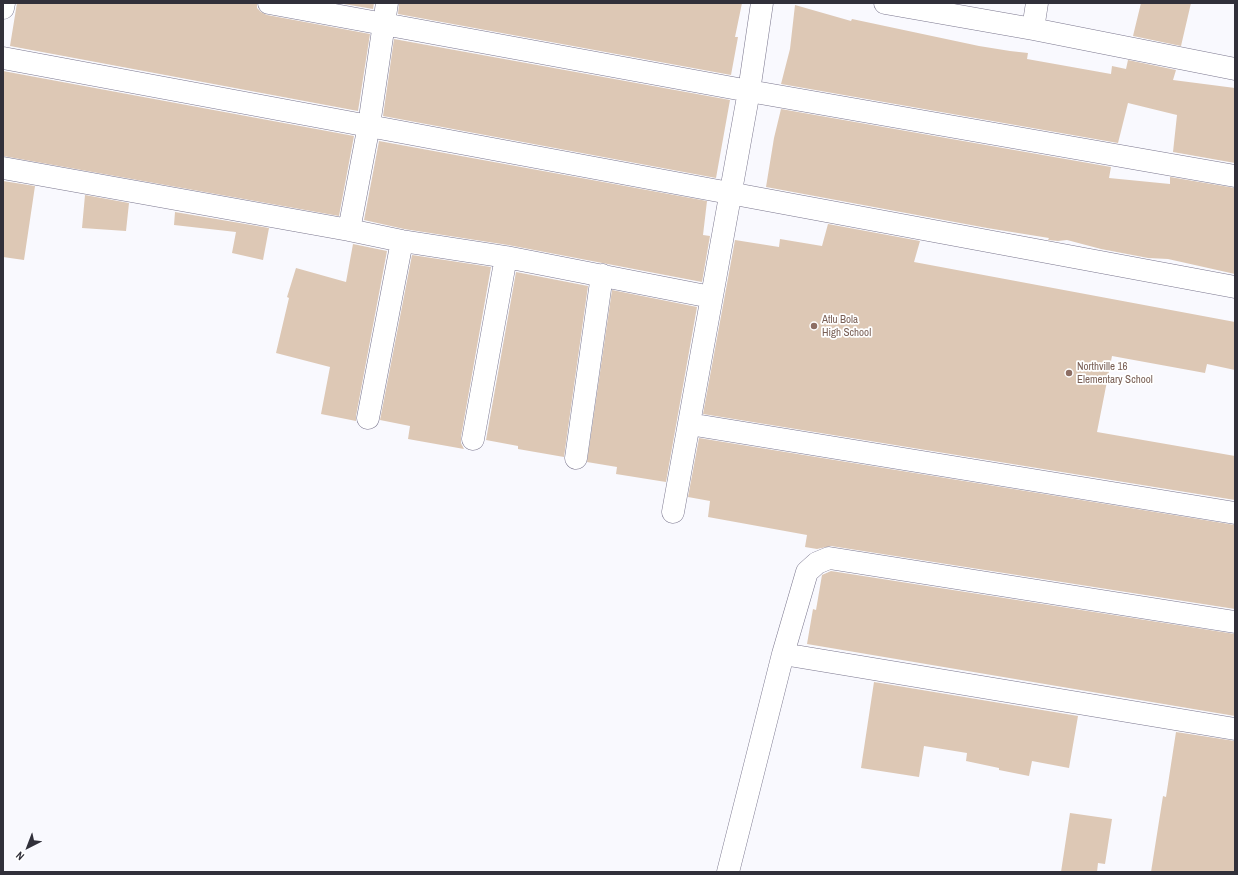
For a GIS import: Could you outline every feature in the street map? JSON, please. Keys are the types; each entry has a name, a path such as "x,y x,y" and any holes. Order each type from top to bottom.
{"street":[{"path":"3,8 4,3"},
{"path":"269,3 749,91 1235,176"},
{"path":"349,230 368,125 387,3"},
{"path":"673,512 749,91 762,3"},
{"path":"885,3 1033,29 1235,70"},
{"path":"1033,29 1037,3"},
{"path":"3,58 1235,287"},
{"path":"3,168 349,230 402,241 506,257 712,297"},
{"path":"368,418 402,241"},
{"path":"473,439 506,257"},
{"path":"576,458 602,275"},
{"path":"689,424 1235,513"},
{"path":"728,872 784,654 807,572 817,563 830,558 1235,622"},
{"path":"784,654 1235,729"}],"building":[{"path":"17,3 257,3 257,8 267,15 370,34 358,111 10,46"},
{"path":"338,3 374,3 373,9"},
{"path":"399,3 742,3 735,37 738,37 731,75 398,14"},
{"path":"1141,3 1191,3 1181,46 1133,36"},
{"path":"795,5 851,21 852,19 979,46 1028,53 1027,59 1111,74 1112,66 1126,69 1128,60 1176,70 1173,80 1235,88 1235,163 1173,152 1177,115 1128,103 1118,143 781,84 790,49"},
{"path":"394,39 730,100 716,178 383,116"},
{"path":"3,71 354,136 339,216 3,156"},
{"path":"781,109 1111,167 1109,178 1170,184 1170,177 1235,188 1235,274 1168,259 1148,258 1101,249 1067,240 1048,240 1049,238 766,187 774,138"},
{"path":"379,141 707,201 703,235 710,236 702,282 508,245 404,229 364,220"},
{"path":"3,181 35,186 24,260 3,257"},
{"path":"85,195 129,203 126,231 82,228"},
{"path":"175,212 269,228 263,260 232,253 236,232 174,225"},
{"path":"828,224 920,241 914,262 1235,322 1235,370 1207,364 1205,373 1112,356 1097,432 1235,456 1235,500 703,414 735,240 779,247 780,239 822,246"},
{"path":"353,244 387,251 356,421 321,414 330,367 276,353 289,298 287,297 296,268 346,282"},
{"path":"412,255 491,267 461,437 461,443 464,449 408,439 410,426 380,420"},
{"path":"516,272 588,286 564,457 518,449 518,446 486,440"},
{"path":"612,290 697,307 666,482 616,474 617,467 587,462"},
{"path":"699,438 1235,525 1235,609 831,546 817,549 805,547 807,535 708,517 710,501 688,497"},
{"path":"831,571 1235,634 1235,716 807,644 813,609 816,610 822,575"},
{"path":"874,682 1078,716 1069,768 1032,761 1029,776 966,761 967,753 924,746 919,777 861,768"},
{"path":"1176,732 1235,741 1235,872 1151,872 1163,796 1166,797"},
{"path":"1070,813 1112,819 1105,864 1098,863 1097,872 1061,872"}],"place":[{"name":"Atlu Bola High School","path":"814,326"},
{"name":"Northville 16 Elementary School","path":"1069,373"}]}
